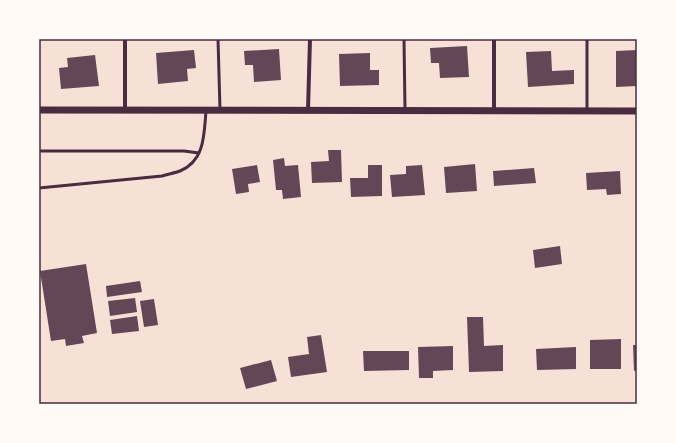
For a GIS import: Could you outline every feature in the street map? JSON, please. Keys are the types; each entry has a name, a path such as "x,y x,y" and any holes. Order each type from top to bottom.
{"street":[{"path":"125,39 125,110"},
{"path":"308,110 310,39"},
{"path":"494,39 494,110"},
{"path":"39,110 637,110"}],"lane":[{"path":"218,39 220,110"},
{"path":"404,39 405,110"},
{"path":"586,110 587,39"},
{"path":"39,188 162,176 182,170 195,160 202,147 206,110"},
{"path":"39,151 184,151 199,153"}],"building":[{"path":"467,46 469,77 440,78 439,63 431,63 430,48"},
{"path":"279,49 281,80 254,82 253,65 245,65 244,51"},
{"path":"194,50 196,68 187,69 188,81 158,84 156,53"},
{"path":"637,50 637,86 616,87 616,51"},
{"path":"551,51 552,71 574,70 574,84 528,87 526,52"},
{"path":"370,53 370,70 379,70 379,85 340,86 339,54"},
{"path":"95,55 99,86 61,89 59,68 68,67 67,58"},
{"path":"328,150 341,150 342,182 312,183 311,162 329,161"},
{"path":"284,158 285,166 298,165 301,197 283,199 282,190 276,190 273,160"},
{"path":"475,164 477,191 446,193 444,167"},
{"path":"257,165 260,182 248,184 249,192 236,194 232,169"},
{"path":"368,165 382,165 382,196 351,197 350,178 368,178"},
{"path":"422,165 425,195 392,197 390,175 406,174 406,166"},
{"path":"534,168 536,183 494,186 493,171"},
{"path":"620,171 621,194 607,195 606,189 587,190 586,173"},
{"path":"560,246 562,264 535,268 533,250"},
{"path":"86,264 97,333 82,336 84,343 66,346 65,339 51,341 40,271"},
{"path":"140,281 142,292 107,297 106,286"},
{"path":"135,298 137,312 110,316 108,301"},
{"path":"154,299 158,325 144,327 140,301"},
{"path":"137,316 139,331 112,334 110,320"},
{"path":"467,317 483,317 484,346 503,345 503,371 469,372"},
{"path":"321,335 327,372 291,377 288,357 309,354 307,337"},
{"path":"621,339 621,369 590,369 590,340"},
{"path":"633,345 637,345 637,370 634,371"},
{"path":"453,346 453,370 433,371 433,378 419,378 418,347"},
{"path":"576,347 576,369 537,370 536,349"},
{"path":"363,351 409,351 409,370 364,371"},
{"path":"271,360 277,381 246,389 240,368"}]}
